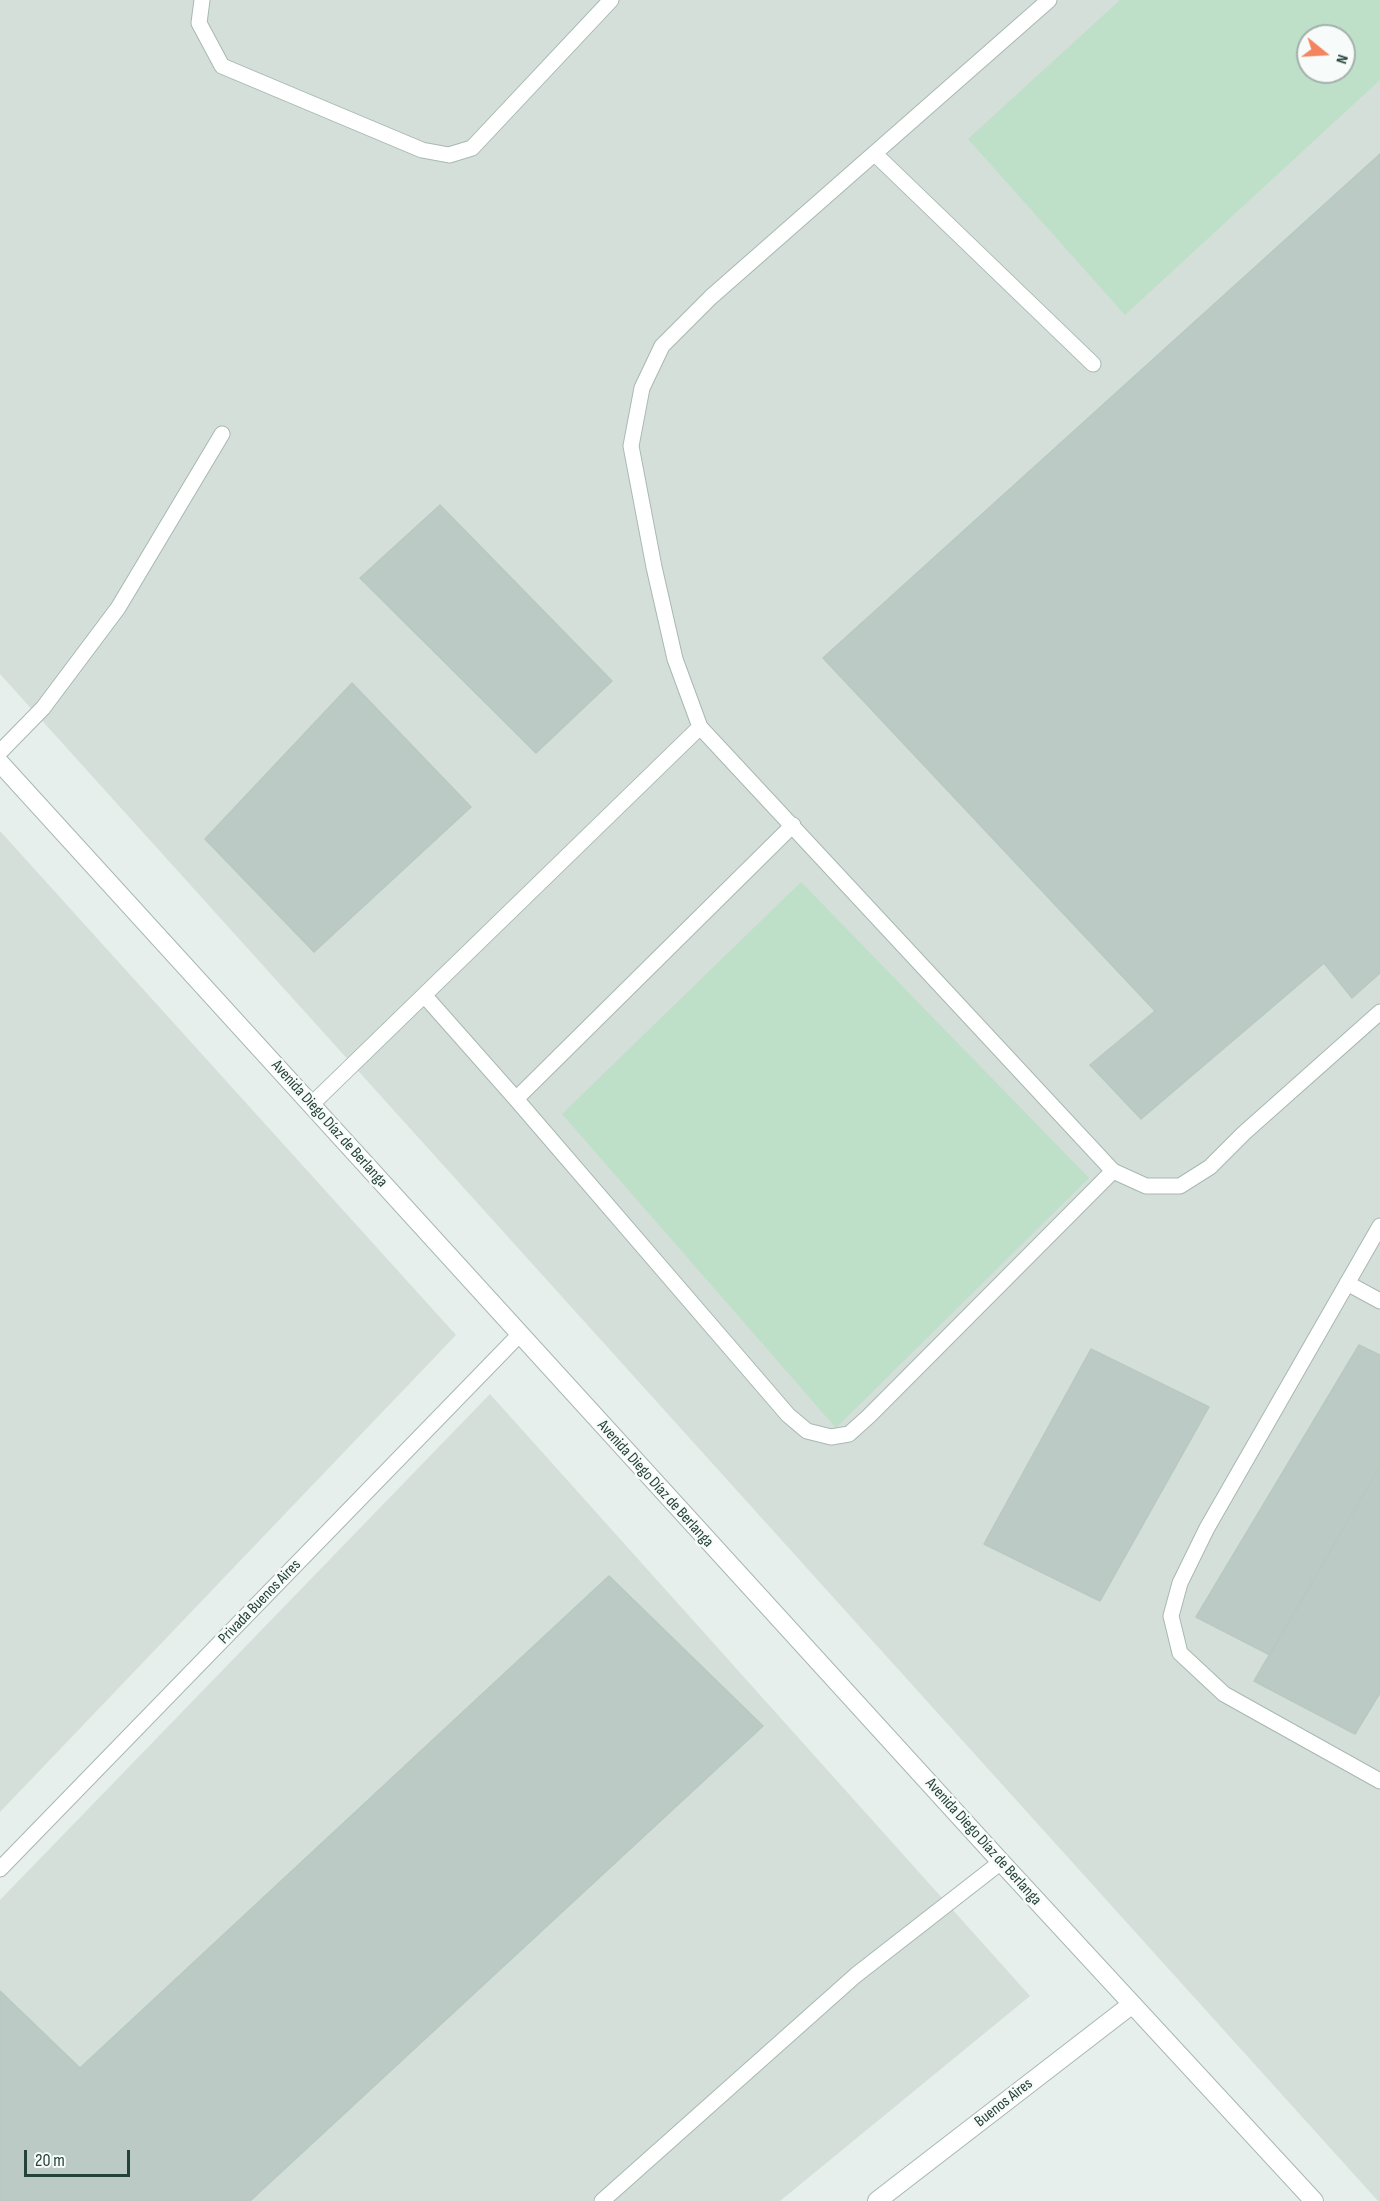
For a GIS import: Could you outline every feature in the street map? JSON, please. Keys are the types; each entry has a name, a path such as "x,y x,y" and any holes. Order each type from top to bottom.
{"street":[{"name":"Avenida Diego Díaz de Berlanga","path":"0,763 1000,1862 1314,2201"},
{"name":"Buenos Aires","path":"888,2198 1131,2005"}],"lane":[{"path":"202,0 199,23 222,66 422,150 449,155 472,148 611,0"},
{"path":"1049,0 703,305 662,346 642,388 631,446 654,567 675,659 700,727 1113,1171 1146,1186 1180,1186 1210,1167 1244,1133 1380,1012"},
{"path":"875,154 1093,364"},
{"path":"0,752 43,708 118,608 222,434"},
{"path":"312,1104 700,727"},
{"path":"516,1099 793,825"},
{"path":"424,995 788,1415 807,1431 831,1437 849,1434 1113,1171"},
{"path":"1380,1226 1207,1528 1180,1583 1170,1616 1180,1653 1224,1694 1380,1781"},
{"path":"1347,1283 1380,1301"},
{"name":"Privada Buenos Aires","path":"0,1869 519,1335"},
{"path":"602,2201 856,1975 1000,1862"}],"shaded area":[{"path":"0,0 1380,0 1380,2201 0,674"},
{"path":"0,831 456,1335 0,1812"},
{"path":"490,1394 1030,1996 780,2201 0,2201 0,1900"}],"green space":[{"path":"1120,0 1380,0 1380,80 1125,315 968,139"},
{"path":"801,882 1089,1178 836,1428 562,1114"}],"building":[{"path":"1380,154 1380,973 1352,998 1324,963 1141,1119 1090,1065 1155,1011 823,658"},
{"path":"440,505 612,681 536,753 360,578"},
{"path":"352,683 471,807 314,952 205,839"},
{"path":"1359,1345 1380,1355 1380,1466 1270,1655 1196,1617"},
{"path":"1091,1349 1209,1407 1100,1601 984,1544"},
{"path":"1380,1466 1380,1693 1355,1734 1254,1681"},
{"path":"609,1576 763,1726 250,2201 0,2201 0,1991 80,2068"}]}
